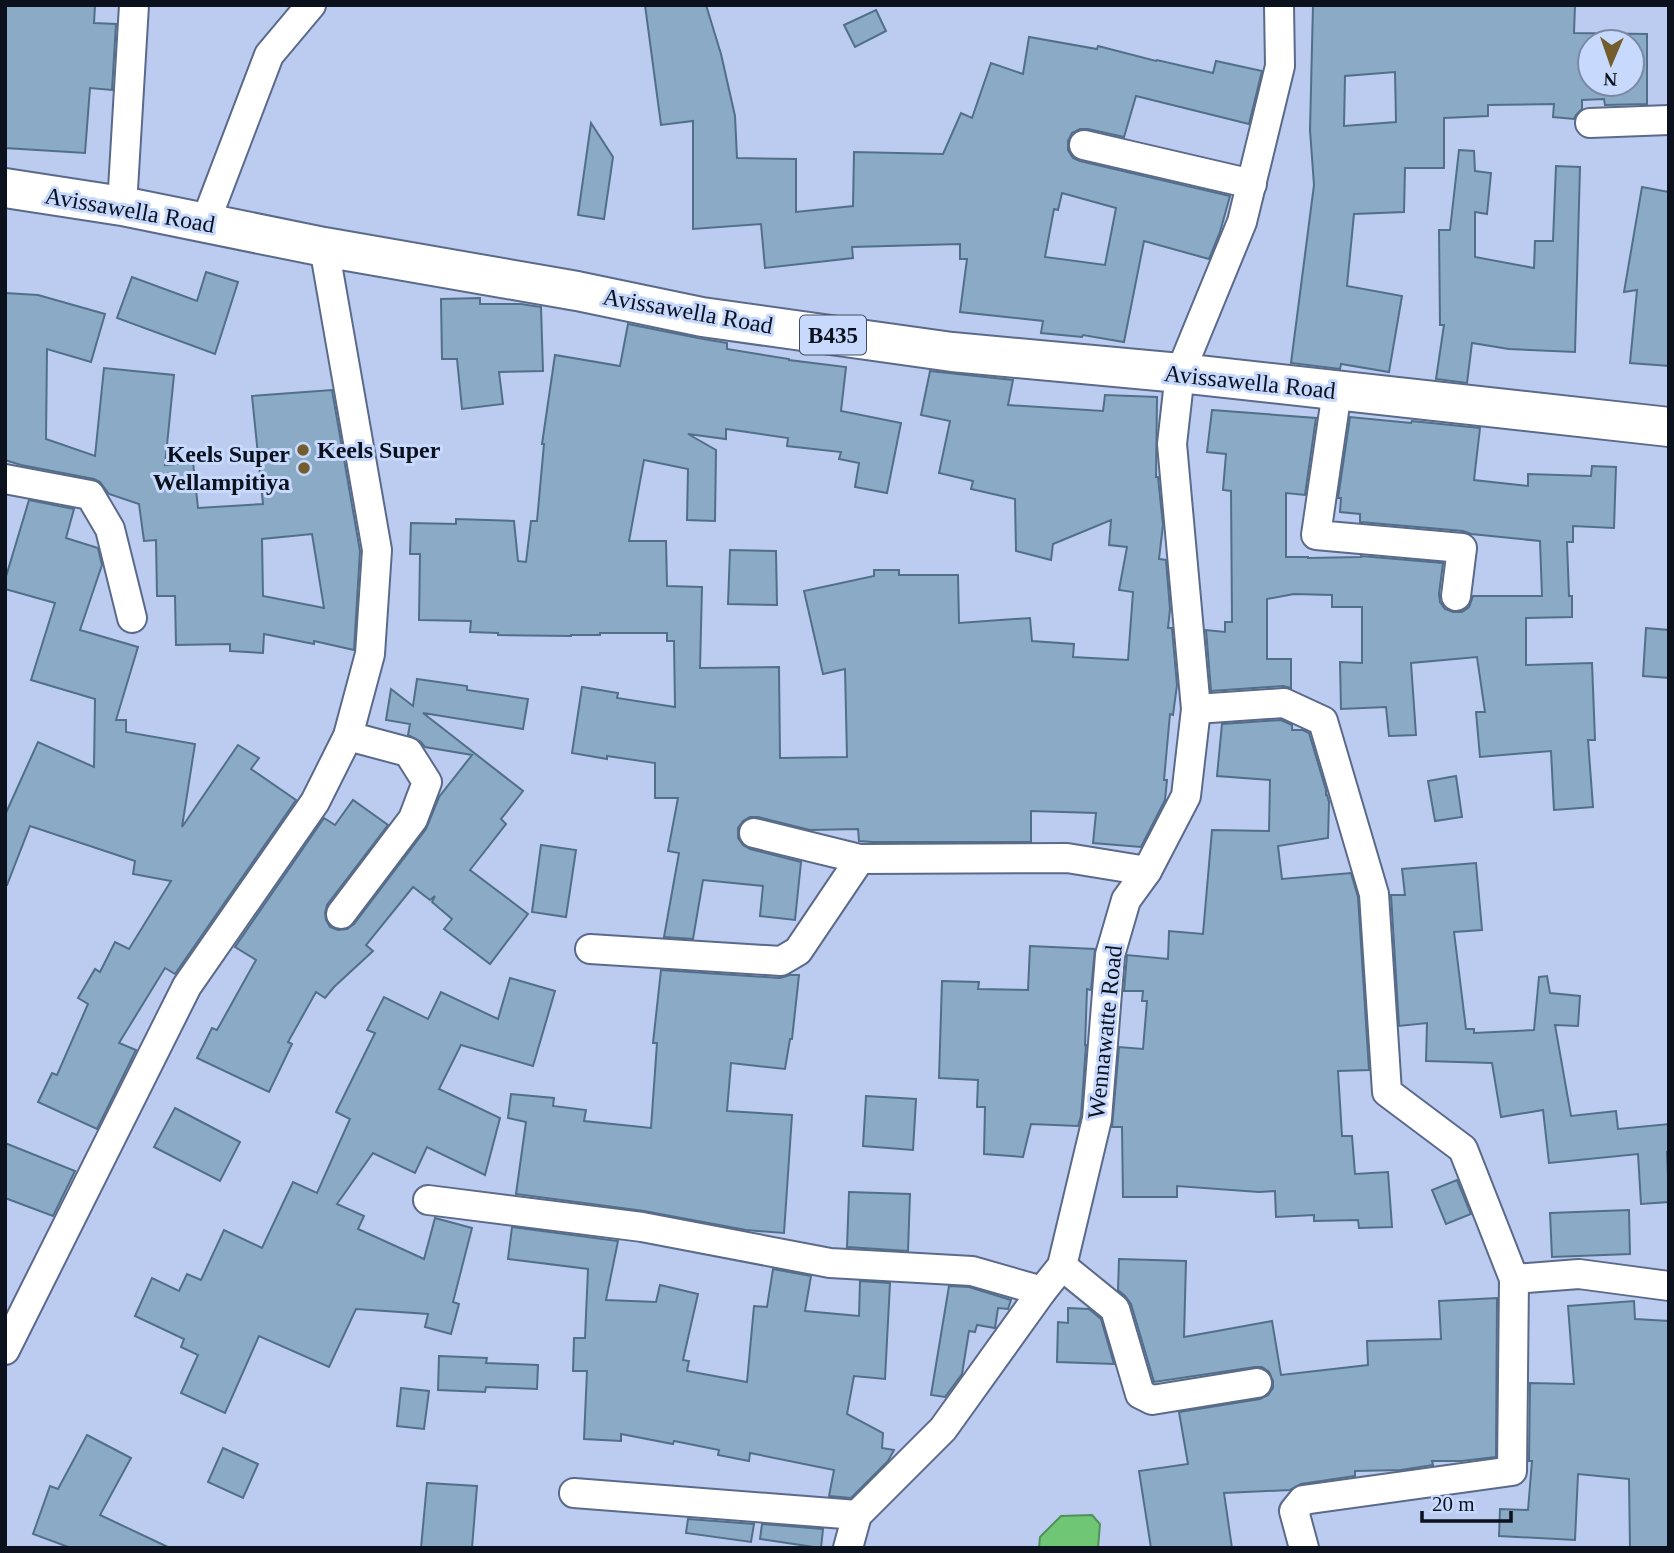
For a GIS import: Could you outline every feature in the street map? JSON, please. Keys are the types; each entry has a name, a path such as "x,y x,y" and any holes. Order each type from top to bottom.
{"main road":[{"name":"Avissawella Road","path":"5,188 122,206 324,247 577,291 702,317 952,352 1180,373 1669,427"}],"street":[{"path":"122,206 134,5"},
{"path":"205,223 269,55 311,5"},
{"name":"Wennawatte Road","path":"848,1548 857,1515 943,1429 1041,1291 1062,1266 1097,1119 1110,955 1126,900 1147,871 1186,796 1196,709 1172,444 1180,373 1242,222 1280,66 1279,5"},
{"path":"1590,123 1669,120"},
{"path":"1084,145 1252,184"},
{"path":"5,1350 187,986 315,802 348,736 370,654 377,550 324,247"},
{"path":"1337,391 1315,534 1462,548 1456,596"},
{"path":"5,479 90,495 110,530 132,618"},
{"path":"1196,709 1284,703 1323,721 1374,894 1388,1092 1463,1149 1514,1279 1512,1471 1303,1500 1294,1511 1304,1548"},
{"path":"341,914 412,819 427,782 408,752 348,736"},
{"path":"754,833 860,859 1067,858 1147,871"},
{"path":"590,949 781,961 798,951 860,859"},
{"path":"428,1200 642,1227 831,1263 972,1271 1041,1291"},
{"path":"1062,1266 1115,1309 1140,1394 1152,1400 1257,1383"},
{"path":"1514,1279 1579,1274 1669,1286"},
{"path":"574,1493 857,1515"}],"shaded area":[{"path":"1092,1515 1100,1524 1098,1548 1039,1548 1040,1537 1061,1516"}],"building":[{"path":"6,5 95,5 94,23 116,24 112,90 90,88 85,153 5,148"},
{"path":"645,5 706,5 721,54 735,116 737,158 796,159 796,212 853,206 854,152 943,154 961,113 972,118 991,63 1023,74 1029,37 1097,49 1098,46 1213,73 1216,61 1262,71 1249,124 1136,96 1124,137 1088,129 1072,133 1068,150 1073,158 1080,161 1230,196 1209,259 1144,241 1124,342 1083,335 1041,333 1043,321 960,312 967,259 960,259 960,244 852,247 853,258 765,268 761,224 693,229 693,121 661,125","holes":["1062,193 1116,208 1105,265 1045,257 1054,209 1058,210"]},
{"path":"1313,5 1575,5 1576,98 1646,98 1647,34 1647,104 1605,105 1604,99 1582,100 1582,109 1574,119 1553,117 1554,104 1488,105 1488,116 1444,118 1444,168 1405,168 1404,212 1354,214 1347,286 1402,296 1389,372 1341,364 1340,369 1291,363 1314,185 1310,130","holes":["1395,72 1396,122 1344,126 1345,76"]},
{"path":"876,10 886,31 855,47 844,25"},
{"path":"591,123 613,157 604,219 578,215"},
{"path":"1459,150 1474,151 1475,171 1491,173 1487,214 1475,212 1475,257 1534,268 1535,241 1553,241 1556,166 1580,167 1575,352 1509,349 1472,343 1467,383 1436,379 1444,325 1440,325 1439,230 1450,230"},
{"path":"1642,187 1669,192 1669,366 1630,363 1637,290 1624,292"},
{"path":"206,272 238,282 215,354 117,318 132,277 197,301"},
{"path":"5,293 38,295 105,314 91,362 47,349 46,439 95,456 104,368 174,375 165,465 193,462 198,508 263,504 252,396 332,390 360,551 354,650 264,634 263,653 230,651 230,644 176,645 175,596 157,596 156,540 144,541 139,504 109,494 100,482 94,479 5,460","holes":["312,534 324,608 263,596 262,539"]},
{"path":"480,298 480,304 541,307 543,371 499,372 503,404 462,409 457,359 442,359 441,299"},
{"path":"628,324 727,343 727,349 846,367 841,411 901,423 887,493 855,487 859,463 839,459 841,452 787,446 788,438 726,429 726,439 688,434 716,450 715,521 687,520 688,469 644,460 629,541 666,541 667,586 702,587 700,668 779,667 780,758 847,757 845,669 823,674 804,591 874,576 874,570 899,570 899,575 958,575 959,623 1030,618 1032,641 1074,644 1073,657 1128,660 1133,592 1119,590 1127,547 1109,545 1111,520 1053,544 1051,560 1016,551 1015,499 971,489 973,481 939,473 950,421 921,415 930,371 1013,380 1008,405 1103,411 1105,395 1157,397 1156,477 1163,525 1159,559 1166,560 1170,609 1168,628 1172,628 1177,685 1173,715 1170,714 1164,780 1167,780 1165,800 1141,847 1093,843 1096,813 1031,811 1031,842 859,841 858,829 810,830 750,817 738,828 738,838 743,845 801,862 795,920 760,916 763,886 703,880 693,939 664,937 679,853 668,851 678,798 655,798 655,763 572,753 582,687 618,693 617,698 675,707 674,641 667,641 667,633 498,635 470,632 471,621 419,620 420,554 410,554 411,523 456,524 456,519 514,521 518,561 526,562 531,521 537,521 542,444 555,355 620,366"},
{"path":"1212,410 1316,418 1305,495 1286,493 1286,557 1361,556 1443,563 1440,602 1445,609 1453,612 1462,612 1469,607 1473,596 1542,596 1540,541 1360,522 1360,514 1340,512 1341,498 1338,498 1350,417 1480,428 1474,480 1528,486 1528,474 1591,476 1592,466 1616,467 1614,528 1573,526 1573,542 1567,542 1572,617 1526,618 1526,665 1592,663 1595,740 1588,740 1593,807 1554,810 1551,751 1480,757 1476,712 1485,712 1477,657 1411,663 1416,735 1389,736 1386,707 1341,709 1340,662 1362,663 1362,607 1332,607 1332,595 1294,594 1267,599 1267,659 1291,659 1291,688 1283,686 1211,691 1206,630 1225,632 1225,622 1232,622 1231,491 1223,490 1226,454 1207,452"},
{"path":"29,500 74,509 66,538 98,548 102,565 80,630 138,647 116,720 126,720 126,732 195,744 182,827 238,745 259,758 251,769 296,800 175,974 165,968 119,1043 136,1050 97,1129 38,1102 52,1073 57,1075 88,1004 78,998 95,969 100,972 115,942 129,949 171,881 133,874 135,861 30,826 5,885 5,815 38,742 94,767 95,699 31,680 55,603 5,589 5,580"},
{"path":"730,550 776,551 777,605 728,604"},
{"path":"1646,628 1669,630 1669,678 1643,676"},
{"path":"417,679 528,699 523,729 423,713 523,791 501,819 506,824 470,870 528,914 490,964 444,929 452,919 432,902 435,896 430,900 413,887 366,945 373,951 325,998 316,992 288,1042 292,1044 269,1092 197,1058 212,1028 217,1030 256,960 235,947 324,818 335,825 353,800 388,825 327,905 325,913 330,927 347,929 354,924 426,829 439,797 472,755 425,747 408,735 410,724 386,720 391,689 413,706"},
{"path":"1281,720 1292,725 1292,730 1309,733 1329,802 1328,838 1278,846 1282,879 1351,873 1358,897 1369,1070 1338,1071 1342,1136 1352,1136 1355,1174 1388,1172 1392,1227 1359,1228 1358,1220 1314,1221 1314,1215 1276,1217 1275,1191 1177,1186 1177,1197 1123,1197 1122,1127 1112,1127 1119,1047 1143,1049 1147,1001 1142,1001 1143,991 1124,991 1127,955 1168,959 1169,931 1203,934 1212,830 1269,831 1270,780 1217,776 1222,724"},
{"path":"1456,776 1462,817 1435,821 1428,781"},
{"path":"541,845 576,850 566,917 532,912"},
{"path":"1476,863 1482,930 1454,932 1466,1029 1474,1029 1474,1033 1534,1030 1539,977 1547,976 1550,993 1580,996 1578,1026 1555,1025 1571,1116 1616,1111 1618,1129 1669,1124 1669,1202 1641,1204 1638,1154 1549,1163 1543,1110 1501,1117 1492,1063 1426,1061 1427,1023 1399,1026 1391,895 1405,895 1402,869"},
{"path":"1030,946 1095,949 1091,990 1087,989 1081,1116 1078,1126 1031,1124 1023,1157 984,1154 985,1107 977,1107 978,1080 939,1078 942,981 979,982 978,989 1028,990"},
{"path":"661,970 780,978 799,975 792,1039 785,1069 731,1063 727,1111 792,1115 784,1233 746,1230 644,1211 516,1194 526,1122 508,1118 511,1094 554,1098 553,1106 586,1110 584,1121 651,1128 657,1043 653,1043"},
{"path":"510,978 555,991 533,1066 461,1045 439,1089 500,1118 485,1175 427,1147 415,1173 373,1153 337,1204 364,1216 358,1229 424,1259 435,1218 472,1228 453,1302 459,1304 451,1334 425,1327 428,1314 356,1309 329,1367 259,1336 225,1413 181,1393 198,1355 181,1347 184,1339 135,1316 152,1278 179,1291 187,1274 201,1280 224,1230 262,1248 293,1182 317,1193 350,1119 336,1112 375,1033 367,1030 384,997 428,1019 441,992 498,1019"},
{"path":"866,1096 916,1099 913,1150 863,1146"},
{"path":"175,1108 240,1142 220,1181 154,1147"},
{"path":"5,1143 75,1171 53,1216 5,1198"},
{"path":"1457,1180 1471,1214 1446,1224 1432,1190"},
{"path":"849,1192 910,1194 908,1251 847,1247"},
{"path":"1629,1210 1630,1254 1552,1257 1550,1213"},
{"path":"512,1227 618,1241 606,1300 656,1302 660,1285 698,1294 683,1360 689,1361 687,1371 747,1382 754,1306 767,1307 773,1269 811,1276 805,1311 859,1316 860,1281 890,1283 885,1379 854,1376 847,1414 883,1433 882,1448 894,1450 888,1461 851,1498 829,1496 834,1470 750,1453 749,1461 718,1455 719,1450 621,1434 621,1441 584,1439 587,1371 573,1371 574,1338 585,1338 588,1269 508,1259"},
{"path":"1119,1259 1186,1261 1184,1337 1272,1321 1281,1375 1368,1365 1367,1341 1441,1339 1439,1301 1497,1298 1496,1457 1432,1461 1433,1465 1401,1470 1355,1471 1355,1476 1301,1484 1290,1490 1224,1493 1232,1548 1151,1548 1139,1471 1188,1464 1179,1412 1260,1399 1268,1395 1273,1388 1273,1381 1269,1372 1262,1367 1255,1367 1154,1382 1131,1304 1118,1290"},
{"path":"949,1286 969,1287 1011,1300 1008,1309 998,1308 995,1328 977,1325 975,1332 969,1331 962,1374 945,1397 931,1395"},
{"path":"1634,1301 1635,1319 1669,1321 1669,1548 1630,1548 1629,1479 1578,1474 1575,1540 1499,1536 1500,1509 1528,1510 1532,1461 1529,1461 1530,1383 1574,1384 1568,1306"},
{"path":"1068,1308 1089,1309 1101,1319 1114,1364 1057,1362 1058,1322 1068,1323"},
{"path":"439,1356 487,1358 486,1363 538,1365 537,1389 486,1387 485,1392 438,1390"},
{"path":"401,1388 429,1391 424,1429 397,1426"},
{"path":"87,1435 131,1458 100,1515 170,1548 71,1548 33,1534 50,1486 58,1489"},
{"path":"223,1448 258,1464 243,1498 208,1482"},
{"path":"427,1483 477,1486 472,1548 421,1548"},
{"path":"688,1519 754,1524 751,1542 686,1533"},
{"path":"762,1524 823,1529 821,1548 760,1539"}],"place":[{"name":"Keels Super","path":"303,450"},
{"name":"Keels Super Wellampitiya","path":"304,468"}]}
